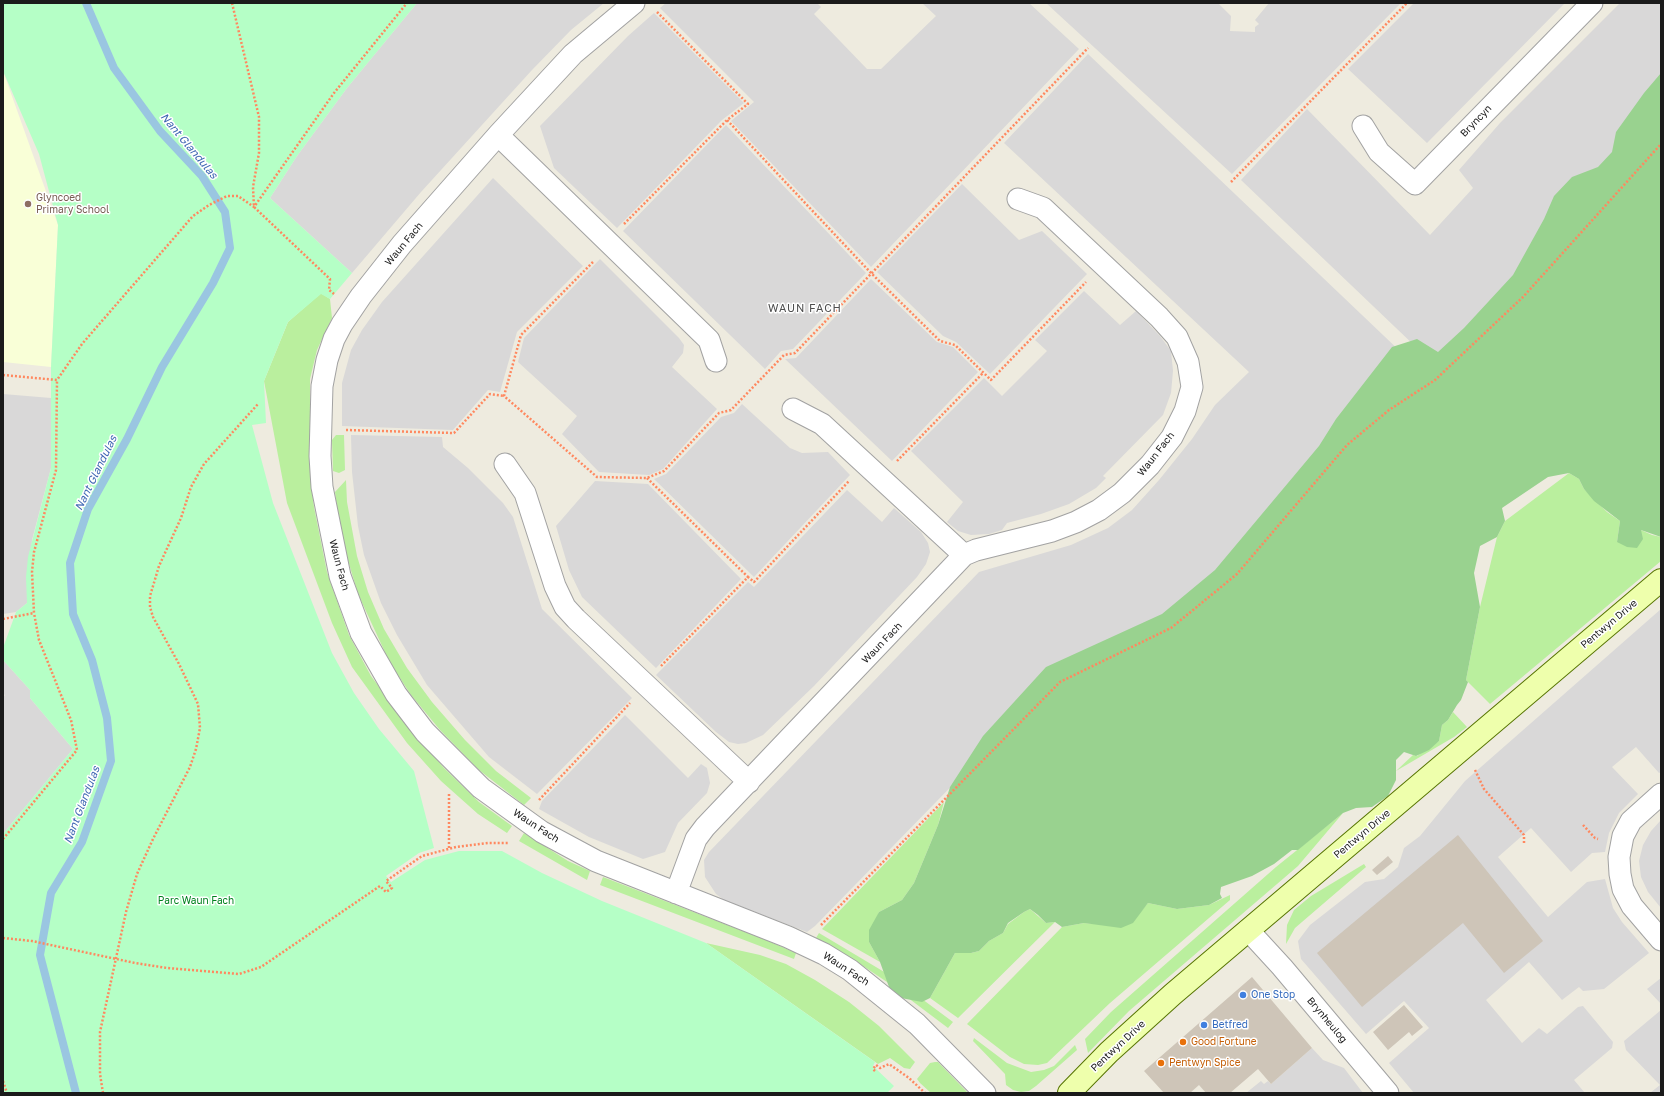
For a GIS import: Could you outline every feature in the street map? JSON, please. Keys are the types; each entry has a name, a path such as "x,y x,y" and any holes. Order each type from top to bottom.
{"street":[{"name":"Waun Fach","path":"634,3 573,54 498,135 402,244 361,296 342,324 334,339 327,360 322,386 320,418 322,487 340,576 361,633 396,694 426,732 481,788 520,817 562,844 596,861 794,940 824,954 850,970 917,1024 985,1093"},
{"name":"Bryncyn","path":"1363,126 1379,152 1415,184 1592,3"},
{"path":"498,135 608,240 709,340 716,361"},
{"name":"Waun Fach","path":"676,893 696,839 964,555 976,550 1052,531 1076,522 1099,510 1122,493 1150,465 1172,437 1185,411 1192,387 1188,362 1177,338 1159,316 1044,208 1018,199"},
{"path":"793,409 822,424 964,555"},
{"path":"505,464 525,494 555,586 565,607 644,684 749,782"},
{"name":"Pentwyn Drive","path":"1069,1093 1110,1052 1173,994 1661,580"},
{"path":"1661,794 1632,821 1623,836 1619,857 1623,889 1632,906 1661,940"},
{"name":"Brynheulog","path":"1248,930 1282,967 1388,1093"}],"path":[{"path":"232,3 259,117 260,146 253,187 254,208"},
{"path":"254,208 339,87 407,3"},
{"path":"1231,182 1407,3"},
{"path":"504,396 521,335 593,262 608,240 727,120 748,104 654,9"},
{"path":"342,430 454,433 490,394 504,396 596,477 647,478 664,471 719,413 731,410 784,355 795,354 1088,48"},
{"path":"727,120 871,273 940,341 955,345 991,380 1104,263"},
{"path":"818,929 1060,682 1170,628 1237,574 1347,445 1389,410 1435,380 1512,307 1661,144"},
{"path":"3,838 77,750 71,720 40,640 34,613 32,572 34,552 56,470 57,380 82,344 193,216 209,205 227,196 238,196 254,208 330,279 329,290 334,294"},
{"path":"881,478 983,373"},
{"path":"3,375 57,380"},
{"path":"103,1093 100,1074 100,1032 110,994 115,959 137,874 190,767 196,749 200,728 198,704 179,664 153,617 150,601 153,582 181,518 191,486 204,464 258,404"},
{"path":"647,478 754,582 853,477 863,461"},
{"path":"534,804 636,697 644,684 748,577"},
{"path":"3,619 34,613"},
{"path":"1474,765 1477,777 1484,789 1524,835 1524,843"},
{"path":"449,794 449,849"},
{"path":"3,938 32,941 115,959 167,968 239,974 261,967 380,886 386,892 392,888 386,881 422,856 449,849 488,843 508,843"},
{"path":"875,1070 873,1069 876,1065 880,1068 889,1064 909,1078 925,1093"},
{"path":"3,1081 7,1093"}],"shaded area":[{"path":"417,3 604,3 571,30 532,70 421,192 352,273 270,198 297,156 347,88"},
{"path":"666,3 817,3 821,7 814,14 867,69 881,69 936,16 922,3 1029,3 1079,49 871,267 731,121 754,102 660,8"},
{"path":"1046,3 1218,3 1231,16 1230,31 1255,32 1255,27 1259,24 1255,20 1269,3 1401,3 1232,174"},
{"path":"1414,3 1565,3 1427,143 1348,69"},
{"path":"1620,3 1661,3 1661,136 1439,369 1241,180 1307,109 1430,235 1473,188 1459,170 1500,123"},
{"path":"654,13 744,103 722,120 617,228 554,168 540,126 628,36"},
{"path":"1088,54 1404,355 1387,406 1167,624 1057,678 815,926 807,932 724,900 716,894 705,877 704,860 709,852 979,572 1071,545 1108,528 1132,510 1159,480 1192,439 1215,405 1249,372 1004,143"},
{"name":"Glyncoed Primary School","path":"3,71 58,225 51,367 3,362"},
{"path":"726,125 866,273 793,349 781,351 765,369 623,231"},
{"path":"493,178 583,266 517,332 500,392 488,390 453,430 342,426 342,383 351,350 362,330 382,302"},
{"path":"962,184 1019,240 1042,231 1087,274 990,374 956,342 943,336 877,272"},
{"path":"600,259 679,338 684,345 683,353 672,367 717,409 663,469 649,475 599,472 562,434 577,416 518,362 524,338"},
{"path":"871,279 937,342 953,347 978,372 892,461 785,359 796,358"},
{"path":"1084,291 1120,325 1136,311 1160,336 1171,351 1173,371 1171,393 1163,415 1103,476 1106,478 1096,488 1069,504 1041,514 1007,523 1002,530 989,534 971,535 958,531 947,522 963,502 911,451 984,378 1002,396 1047,351 1035,340"},
{"path":"3,394 51,398 51,468 32,540 27,603 16,612 3,614"},
{"path":"742,404 790,448 802,453 828,452 850,475 754,577 654,479 666,474 721,417 734,413"},
{"path":"351,435 442,437 443,447 468,468 503,503 513,517 542,609 632,698 537,794 489,757 427,685 397,635 381,603 364,555 358,526 352,472"},
{"path":"595,481 648,484 741,579 656,668 582,597 569,570 556,526"},
{"path":"847,490 882,522 894,508 921,532 928,543 930,552 926,564 917,577 814,686 763,735 746,743 738,744 729,742 716,732 656,675 748,582 754,587"},
{"path":"1661,609 1661,772 1659,773 1636,747 1612,767 1638,794 1619,813 1609,833 1605,852 1592,853 1571,872 1531,828 1498,857 1548,917 1587,882 1605,879 1613,908 1622,922 1649,953 1604,989 1583,991 1579,987 1562,1000 1529,962 1486,1000 1522,1043 1539,1028 1547,1034 1578,1007 1583,1006 1613,1042 1612,1048 1574,1080 1585,1093 1414,1093 1389,1063 1429,1028 1404,1001 1366,1034 1301,959 1298,941 1310,925 1365,882 1384,879 1398,867 1404,848 1420,836 1465,781"},
{"path":"3,660 30,690 30,698 73,749 3,834 3,697 5,695 3,694"},
{"path":"625,715 688,778 701,764 707,768 710,783 707,793 678,823 665,852 643,859 589,837 539,809 542,801"},
{"path":"1661,820 1661,908 1648,892 1641,877 1639,861 1643,845 1651,831"},
{"path":"1661,978 1661,1004 1647,989"},
{"path":"1661,1010 1661,1093 1650,1093 1660,1085 1626,1050 1624,1041"},
{"path":"1312,1048 1323,1060 1344,1068 1363,1093 1246,1093 1261,1081 1264,1084 1268,1081 1271,1084"}],"green space":[{"name":"Parc Waun Fach","path":"3,3 417,3 347,88 297,156 270,198 352,273 330,299 321,294 288,322 264,381 266,423 252,425 273,503 332,653 354,693 379,729 414,771 434,848 419,853 386,876 391,882 425,860 459,851 502,851 542,873 602,901 706,943 875,1062 873,1066 894,1086 887,1093 3,1093 3,834 73,749 30,698 30,690 3,660 3,648 16,612 27,603 26,577 28,557 51,468 51,367 58,225 39,154 3,71"},
{"path":"1661,73 1661,537 1641,530 1643,539 1637,548 1627,547 1617,542 1620,521 1594,501 1584,489 1579,479 1569,473 1548,477 1502,508 1505,521 1497,537 1480,546 1474,573 1480,607 1466,680 1468,682 1461,700 1448,720 1442,725 1439,741 1429,750 1416,756 1404,752 1396,760 1396,780 1388,796 1372,807 1356,808 1343,813 1298,850 1292,850 1274,864 1252,876 1221,887 1220,894 1222,898 1209,905 1177,909 1148,903 1133,923 1121,928 1084,923 1062,927 1055,922 1046,923 1030,909 1008,923 1003,933 989,941 979,951 971,953 955,953 930,998 922,1002 901,998 889,987 880,962 869,942 869,930 879,912 902,900 914,883 938,825 950,787 983,736 1046,667 1162,614 1215,570 1319,446 1336,419 1392,347 1417,339 1438,352 1464,328 1513,275 1544,219 1554,196 1572,177 1598,167 1612,152 1616,132 1644,93"},
{"path":"321,293 330,299 332,318 317,350 310,379 310,474 314,507 327,572 349,635 371,676 410,728 444,768 479,802 512,826 507,833 478,814 441,781 407,743 352,667 332,623 287,503 264,381 288,322"},
{"path":"336,435 344,435 345,470 339,473 333,471 332,440"},
{"path":"1569,473 1579,479 1584,489 1607,512 1620,521 1617,542 1641,530 1661,537 1661,561 1490,704 1466,680 1480,607 1497,537 1505,521"},
{"path":"346,480 347,502 357,556 368,592 384,629 407,668 432,702 465,740 496,771 531,798 524,805 479,770 440,730 411,695 390,663 358,594 339,525 335,492"},
{"path":"1453,712 1467,727 1454,737 1396,771 1413,755 1417,756 1439,741 1442,725 1448,720"},
{"path":"944,802 938,825 914,883 902,900 879,912 869,942 880,962 822,929"},
{"path":"1343,813 1298,866 1129,1011 1088,1053 1085,1039 1111,1012 1276,867"},
{"path":"524,833 568,861 590,871 587,880 519,841"},
{"path":"1364,864 1366,867 1295,928 1286,944 1287,925 1294,910 1311,896"},
{"path":"603,877 766,940 796,953 794,959 600,885"},
{"path":"1230,895 1230,900 1110,1003 1047,1063 1038,1065 1024,1064 1010,1057 967,1024 1062,927 1084,923 1096,924 1142,910 1148,903 1177,909 1209,905"},
{"path":"1030,909 1046,923 1055,922 958,1018 930,998 955,953 971,953 979,951 989,941 1003,933 1008,924"},
{"path":"819,933 891,976 953,1022 948,1028 887,982 848,956 816,938"},
{"path":"706,943 760,955 786,964 815,980 849,1002 879,1026 915,1062 910,1069 904,1068 890,1058 878,1064"},
{"path":"974,1038 1007,1063 1031,1072 1044,1070 1054,1066 1075,1045 1077,1050 1036,1086 1029,1091 1021,1092 1013,1090 1006,1085 1005,1074 973,1041"},
{"path":"938,1062 968,1093 931,1093 920,1083 917,1079 930,1063"}],"building":[{"path":"1458,835 1543,941 1504,973 1463,923 1362,1007 1317,953"},
{"path":"1388,856 1393,862 1377,875 1372,870"},
{"path":"1252,977 1312,1048 1271,1084 1258,1069 1230,1093 1206,1093 1199,1085 1190,1093 1164,1093 1144,1071"},
{"path":"1404,1005 1423,1027 1412,1036 1409,1032 1388,1050 1373,1032"}],"waterway":[{"name":"Nant Glandulas","path":"76,1093 40,955 51,893 82,842 111,761 107,718 92,660 73,614 70,563 88,509 127,439 162,367 213,283 230,248 225,212 202,176 160,131 114,68 86,3"}],"place":[{"name":"Glyncoed Primary School","path":"28,204"},
{"name":"One Stop","path":"1243,995"},
{"name":"Betfred","path":"1204,1025"},
{"name":"Good Fortune","path":"1183,1042"},
{"name":"Pentwyn Spice","path":"1161,1063"}],"district":[{"name":"WAUN FACH","path":"805,309"}]}
